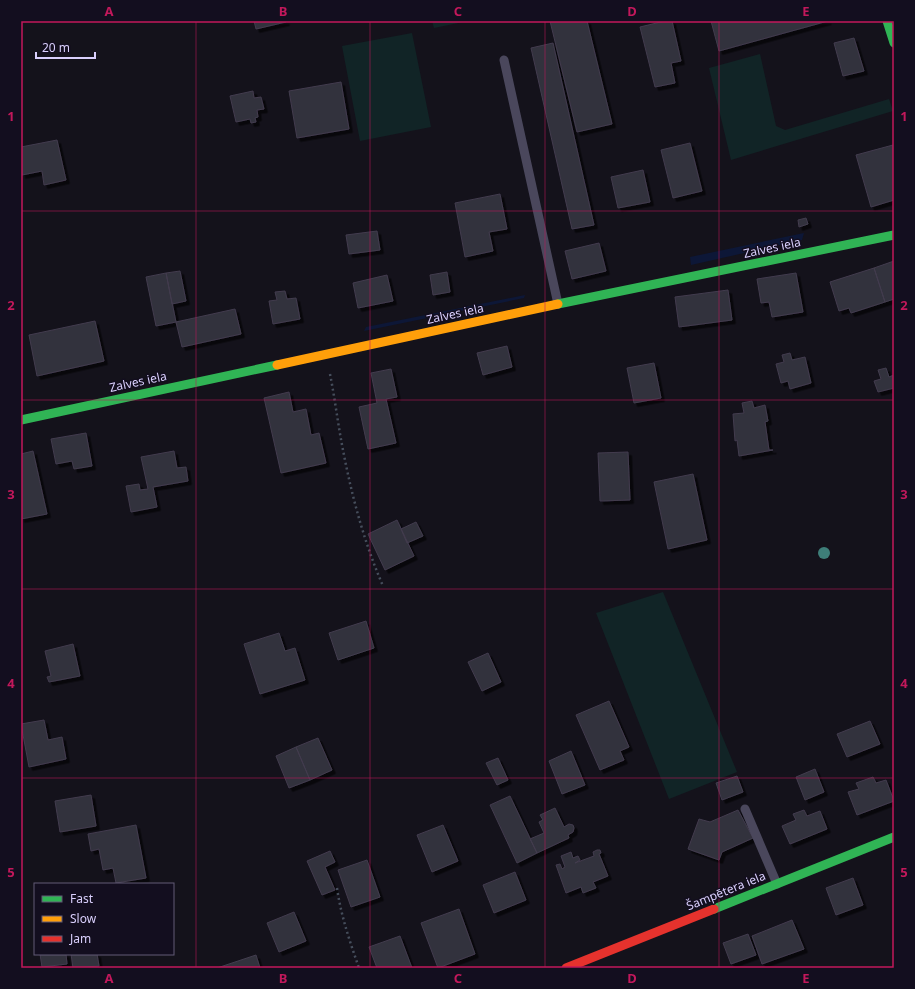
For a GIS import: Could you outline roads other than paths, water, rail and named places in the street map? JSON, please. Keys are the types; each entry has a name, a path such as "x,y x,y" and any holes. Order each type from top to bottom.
{"street":[{"path":"887,21 894,43"},
{"name":"Zalves iela","path":"21,420 558,304 894,235"},
{"name":"Šampētera iela","path":"566,968 894,837"}],"lane":[{"path":"504,60 558,304"},
{"path":"745,809 777,884"}],"water":[{"path":"804,233 802,240 691,265 690,257"},
{"path":"525,295 524,298 364,331 366,327"}]}
